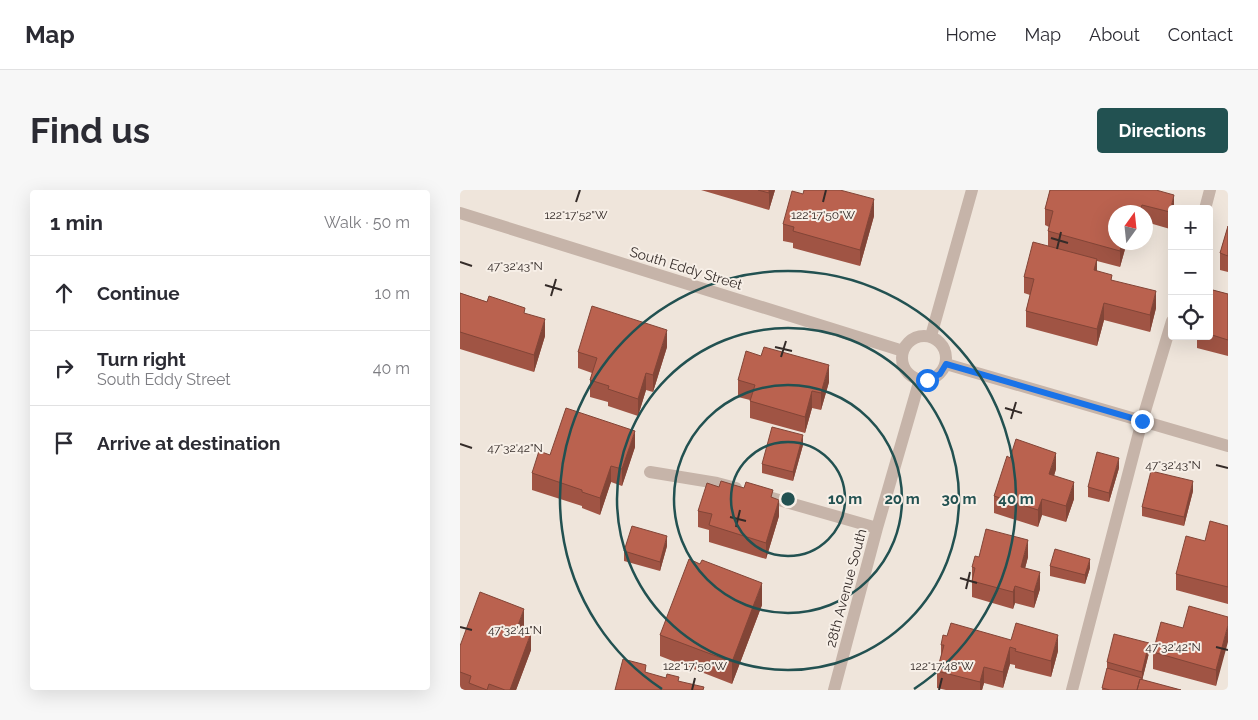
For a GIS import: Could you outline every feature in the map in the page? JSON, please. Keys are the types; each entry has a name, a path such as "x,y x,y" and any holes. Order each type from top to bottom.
{"street":[{"path":"930,336 972,190"},
{"path":"1206,205 1210,190"},
{"name":"South Eddy Street","path":"460,213 903,351"},
{"path":"1072,690 1142,421 1168,333"},
{"path":"930,336 943,345 946,352 946,364 940,374 934,378 920,380 907,373 902,360 903,351 909,341 915,337 930,336"},
{"path":"946,364 1228,446"},
{"name":"28th Avenue South","path":"834,690 877,528 920,380"},
{"path":"650,472 717,483 877,528"}],"building":[{"path":"758,190 769,190 769,193"},
{"path":"804,190 840,190 874,199 860,250 793,231 794,227 783,224 792,191 803,194"},
{"path":"1050,190 1156,190 1174,195 1172,205 1168,205 1168,212 1153,208 1153,205 1108,205 1108,248 1048,231 1053,211 1045,209"},
{"path":"1228,226 1228,256 1220,253"},
{"path":"1033,242 1097,259 1094,270 1112,275 1111,280 1156,291 1150,315 1104,303 1097,329 1026,311 1034,279 1024,277"},
{"path":"1213,290 1228,294 1228,340 1213,335"},
{"path":"460,293 487,302 489,296 525,308 524,313 545,319 534,355 460,332"},
{"path":"592,306 667,330 653,375 646,373 638,399 608,389 609,386 590,380 597,358 578,352"},
{"path":"764,347 829,365 821,393 812,391 805,417 750,401 755,385 738,380 746,351 761,356"},
{"path":"566,408 635,431 622,469 611,466 600,498 532,473 539,451 550,455"},
{"path":"772,427 803,435 793,472 762,464"},
{"path":"1016,439 1056,453 1049,474 1074,482 1066,506 1042,499 1038,510 994,496 1007,456 1010,458"},
{"path":"1097,452 1119,458 1109,493 1088,487"},
{"path":"1151,471 1193,481 1184,517 1142,507"},
{"path":"721,481 744,488 746,482 773,490 771,497 779,500 766,543 709,525 712,514 698,511 707,483 719,487"},
{"path":"1210,521 1228,526 1228,587 1176,574 1186,536 1205,541"},
{"path":"632,526 667,536 660,562 624,551"},
{"path":"986,529 1028,540 1021,567 1040,572 1034,592 1015,586 1013,592 972,581 975,568 972,567 975,556 979,557"},
{"path":"1055,549 1090,559 1085,575 1050,566"},
{"path":"689,559 700,564 702,560 762,583 732,662 660,635"},
{"path":"480,592 524,609 517,628 531,633 510,690 489,684 487,690 469,683 471,676 460,672 460,646"},
{"path":"1189,606 1228,617 1228,625 1216,670 1153,652 1161,622 1183,628"},
{"path":"951,623 1011,640 1016,623 1058,635 1051,661 1015,651 1016,649 1010,647 1003,672 984,667 980,682 937,671 944,645 941,645 943,635 947,636"},
{"path":"1114,634 1149,643 1142,672 1107,662"},
{"path":"623,659 646,665 645,672 666,678 667,674 679,677 678,681 704,687 703,690 615,690"},
{"path":"1107,668 1142,678 1137,690 1110,690 1102,688"},
{"path":"1140,679 1181,690 1137,690"}],"route":[{"path":"927,380 940,374 946,364 1142,421"}]}
